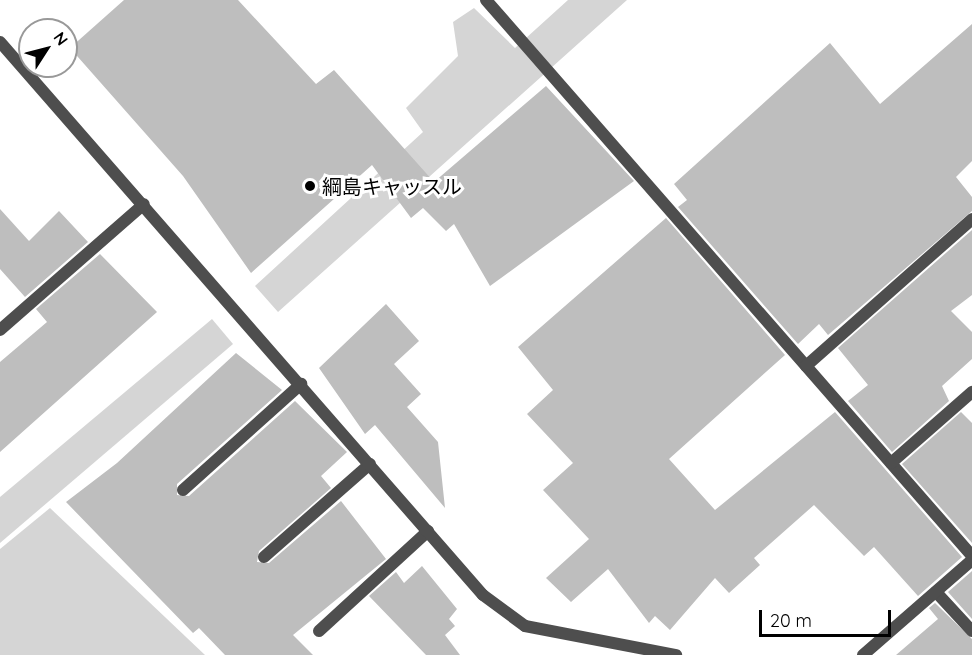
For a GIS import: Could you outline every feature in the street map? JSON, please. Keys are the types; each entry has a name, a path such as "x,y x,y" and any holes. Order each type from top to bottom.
{"street":[{"path":"486,0 972,558 863,655"},
{"path":"0,42 144,204 483,595 525,626 676,655"},
{"path":"0,330 144,204"},
{"path":"806,366 972,219"},
{"path":"183,490 301,384"},
{"path":"891,464 972,392"},
{"path":"264,557 370,464"},
{"path":"319,632 428,531"},
{"path":"936,591 972,631"}],"shaded area":[{"path":"568,0 627,0 278,312 255,286 423,132 406,108 458,56 453,22 474,8 515,48"},
{"path":"212,319 233,344 0,543 0,497"},
{"path":"50,508 205,655 0,655 0,549"}],"building":[{"path":"124,0 238,0 316,84 334,70 434,182 546,86 634,181 490,286 454,224 446,231 423,208 411,218 372,165 251,273 183,176 78,57 78,41"},
{"path":"972,24 972,161 956,177 972,197 972,211 828,335 819,324 798,344 678,207 687,200 674,184 830,43 880,104"},
{"path":"0,209 29,241 59,211 88,242 25,297 0,269"},
{"path":"666,218 785,355 669,459 715,510 835,412 962,557 918,596 874,547 864,556 814,505 754,558 760,565 729,593 715,578 670,630 655,616 649,623 608,569 571,602 546,578 589,539 543,490 573,463 527,414 553,390 518,347"},
{"path":"972,230 972,295 951,311 972,332 972,359 942,386 949,401 892,452 848,401 868,385 838,348"},
{"path":"100,254 157,312 0,452 0,362 47,322 36,309"},
{"path":"386,304 419,341 394,364 421,394 407,407 438,442 445,508 375,425 365,434 319,368"},
{"path":"236,353 282,390 177,484 177,495 189,496 295,401 347,452 321,476 331,488 259,551 257,562 269,563 341,501 386,559 293,635 313,655 225,655 199,628 193,633 66,502 117,463"},
{"path":"961,412 972,423 972,543 902,464"},
{"path":"422,566 457,609 449,619 455,626 445,635 460,655 426,655 369,596 396,572 404,583"},
{"path":"972,571 972,619 948,592"},
{"path":"935,603 972,639 972,655 896,655 938,619 929,608"}],"place":[{"name":"綱島キャッスル","path":"310,186"}]}
